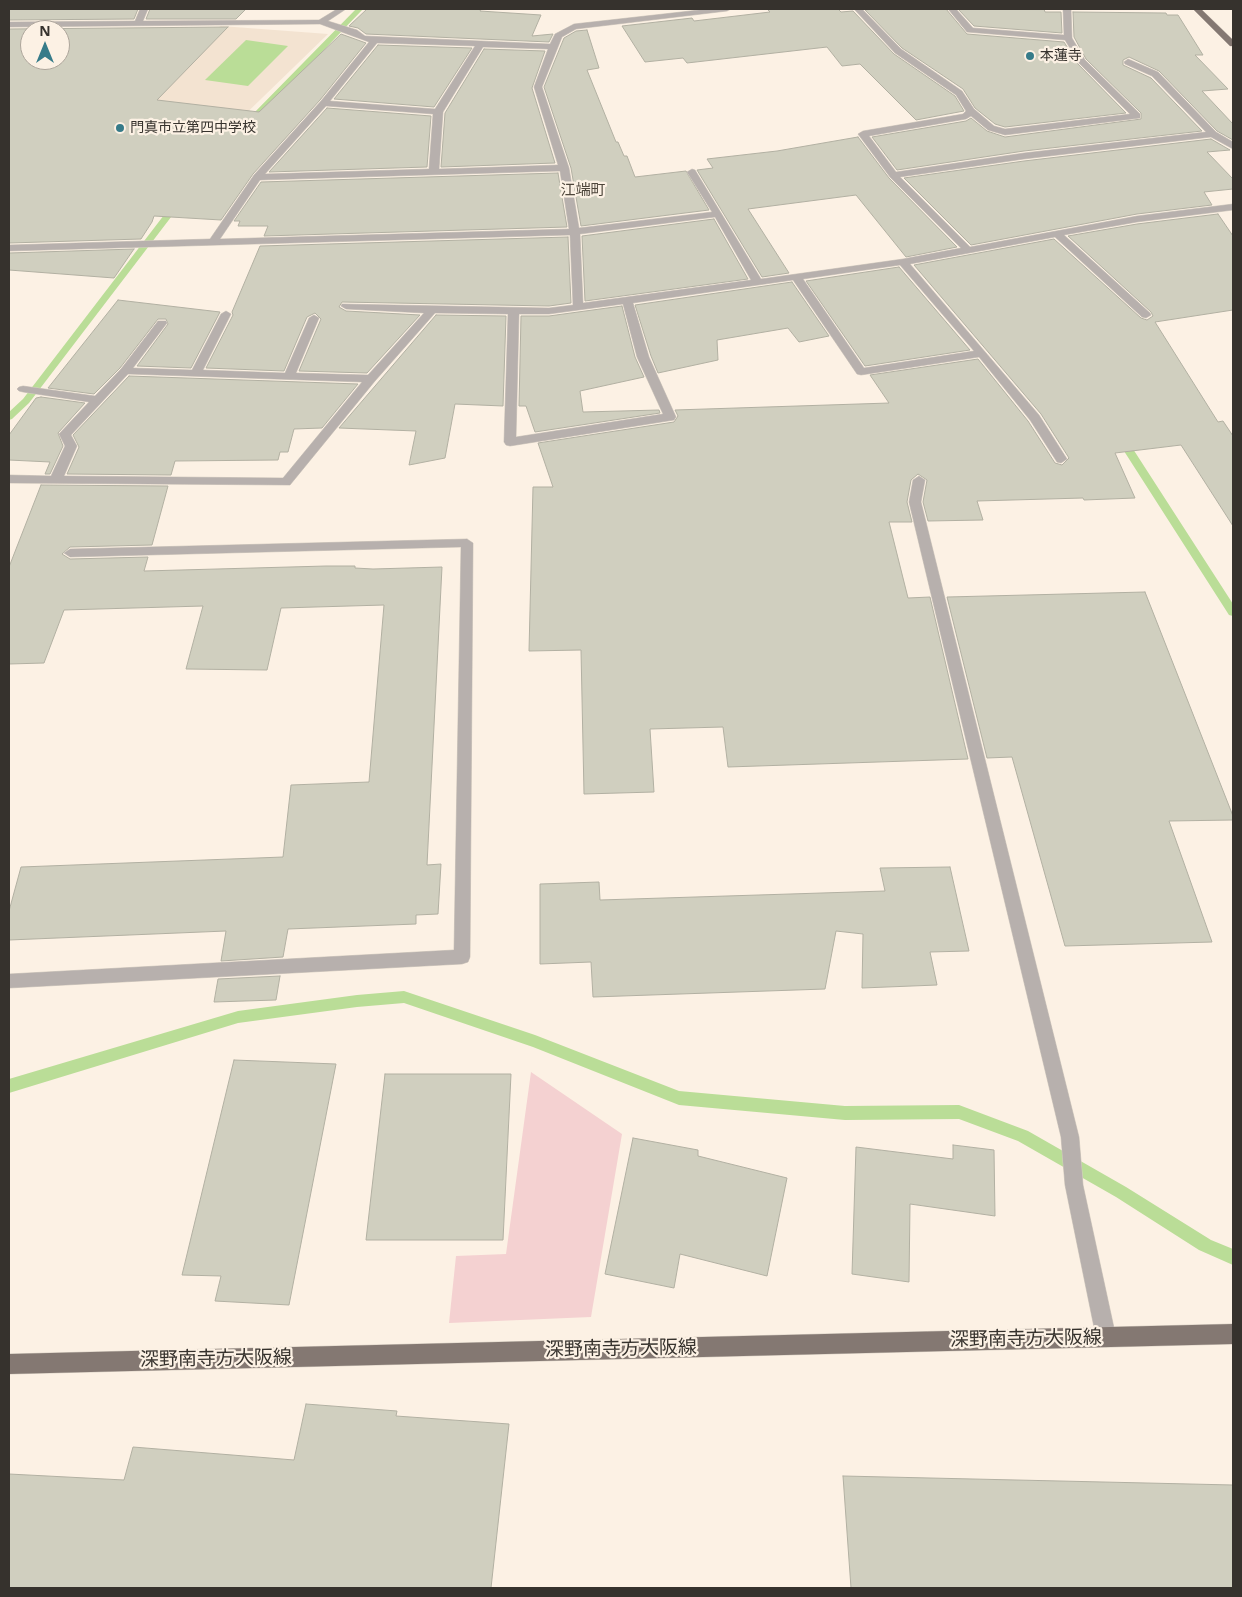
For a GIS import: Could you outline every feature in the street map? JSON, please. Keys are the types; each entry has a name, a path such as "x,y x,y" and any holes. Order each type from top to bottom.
{"main road":[{"path":"1196,9 1233,44"},
{"name":"深野南寺方大阪線","path":"9,1364 1233,1334"}],"street":[{"path":"138,24 144,9"},
{"path":"325,23 342,9"},
{"path":"578,307 576,232 564,168 538,87 558,36 574,27 727,9"},
{"path":"858,9 898,51 959,92 971,111 991,128 1005,132 1137,116 1082,61 1068,38 1067,9"},
{"path":"952,9 970,30 1068,38"},
{"path":"9,26 325,23 354,32 363,38 375,40 554,47"},
{"path":"214,241 257,177 324,103 375,40"},
{"path":"434,172 438,112 480,45"},
{"path":"1128,62 1155,74 1213,134 1233,146"},
{"path":"324,103 438,112"},
{"path":"969,251 893,175 863,134 966,116 971,111"},
{"path":"893,175 1024,156 1213,134"},
{"path":"257,177 564,168"},
{"path":"692,172 758,283"},
{"path":"346,306 432,310 549,311 903,262 1137,219 1233,207"},
{"path":"9,248 576,232 718,214"},
{"path":"1058,234 1146,315"},
{"path":"903,262 982,353 1035,418 1061,459"},
{"path":"796,278 861,372 982,353"},
{"path":"514,310 510,442 670,417 643,357 627,301"},
{"path":"9,478 286,482 371,379 432,310"},
{"path":"196,373 226,314"},
{"path":"289,376 314,318"},
{"path":"56,479 71,446 65,434 125,370 162,323"},
{"path":"125,370 371,379"},
{"path":"23,389 97,400"},
{"path":"919,480 915,502 1070,1137 1074,1185 1106,1337"},
{"path":"9,981 462,957 467,543 70,553"}],"shaded area":[{"name":"門真市立第四中学校","path":"221,26 328,34 161,196 9,203 9,46 20,46 20,70 70,70 70,59 194,41"},
{"path":"246,40 288,46 248,86 205,80"},
{"path":"531,1072 622,1134 591,1317 449,1323 456,1256 506,1254"}],"building":[{"path":"9,9 138,9 134,19 9,20"},
{"path":"150,9 246,9 236,19 146,19"},
{"path":"367,9 481,9 480,11 541,15 532,36 553,34 549,42 366,34 358,28 349,26"},
{"path":"767,9 838,9 841,12 853,11 894,54 955,96 964,111 916,120 860,64 842,66 827,47 687,63 683,58 645,62 622,26 692,18 694,21 770,12"},
{"path":"946,9 967,34 1064,42 1078,64 1126,113 1005,127 995,124 975,108 963,89 902,48 865,10"},
{"path":"958,9 1044,9 1045,12 1061,12 1062,33 974,26"},
{"path":"1073,12 1166,13 1167,15 1178,15 1203,55 1195,55 1228,89 1202,91 1233,124 1233,140 1217,131 1159,71 1129,57 1123,60 1123,65 1151,78 1202,131 1024,151 897,170 872,137 966,121 971,118 987,131 1005,137 1141,119 1141,113 1086,59 1074,37"},
{"name":"門真市立第四中学校","path":"228,27 157,100 259,112 341,34 366,43 320,100 253,174 221,220 154,216 141,239 9,243 9,29 20,29 20,70 70,70 70,28"},
{"path":"587,30 599,68 587,70 616,142 618,142 624,156 627,156 635,177 686,171 709,210 581,226 571,168 544,87 564,38 576,31"},
{"path":"378,45 472,48 434,107 334,99"},
{"path":"484,49 545,51 532,88 555,163 441,167 445,113"},
{"path":"327,108 431,116 427,167 269,172"},
{"path":"858,137 889,178 957,247 906,257 856,195 748,209 789,273 762,277 697,170 713,168 707,159 777,151"},
{"path":"1211,139 1230,150 1207,152 1233,179 1233,189 1204,192 1212,205 1137,214 971,245 904,178 1024,161"},
{"path":"558,173 567,227 264,236 268,226 238,226 240,221 234,221 261,182"},
{"path":"1218,214 1233,236 1233,310 1155,322 1218,422 1223,421 1233,436 1233,526 1181,445 1115,453 1135,498 977,501 983,520 928,521 923,502 927,480 918,474 911,480 907,502 912,522 889,522 908,598 930,597 968,759 728,767 723,727 650,729 654,792 584,794 581,650 529,651 533,487 553,487 538,443 674,422 678,416 675,410 889,403 870,375 978,359 1028,421 1055,463 1062,465 1069,458 1041,414 914,265 1054,239 1141,318 1147,320 1153,316 1151,312 1068,236 1137,224"},
{"path":"714,219 748,279 585,301 582,236"},
{"path":"568,237 571,303 549,306 342,302 339,307 346,311 420,315 367,373 299,371 321,319 315,313 307,317 284,371 206,368 233,315 232,312 260,246"},
{"path":"134,249 114,278 9,270 9,253"},
{"path":"899,267 970,350 865,366 806,281"},
{"path":"792,282 829,336 799,342 788,328 717,340 718,360 658,373 635,305"},
{"path":"118,300 220,312 191,368 137,366 168,324 166,319 158,319 120,368 94,394 48,388"},
{"path":"622,306 635,357 644,377 580,391 583,412 659,410 660,413 535,432 526,406 519,406 521,316 549,316"},
{"path":"436,315 506,316 503,406 455,404 445,458 409,465 416,431 339,428"},
{"path":"129,376 358,384 322,428 294,429 288,452 280,452 278,460 175,461 171,475 67,474 79,447 73,435"},
{"path":"41,397 85,403 58,433 63,446 50,474 45,474 50,462 9,460 9,435 36,398"},
{"path":"41,485 168,486 152,545 70,547 62,554 70,559 148,557 144,571 326,566 355,566 355,568 373,569 442,567 427,865 441,864 438,914 416,915 416,924 288,929 283,957 221,961 226,931 9,940 9,911 21,867 283,857 291,785 369,782 384,605 281,608 267,670 186,669 203,606 64,610 44,663 9,664 9,567"},
{"path":"1145,592 1233,816 1233,820 1169,821 1212,942 1065,946 1012,757 987,758 947,597"},
{"path":"950,867 969,951 930,952 937,985 862,988 863,934 836,931 825,989 593,997 591,962 540,964 540,884 599,882 600,900 885,891 880,868"},
{"path":"280,976 276,1000 214,1002 218,979"},
{"path":"234,1060 336,1064 289,1305 215,1301 221,1276 182,1275"},
{"path":"385,1074 511,1074 503,1240 366,1240"},
{"path":"633,1138 698,1150 698,1156 787,1178 767,1276 680,1254 674,1288 605,1274"},
{"path":"953,1145 994,1150 995,1216 910,1204 909,1282 852,1274 856,1147 953,1159"},
{"path":"306,1404 397,1411 396,1416 509,1424 491,1588 9,1588 9,1474 124,1480 133,1447 294,1460"},
{"path":"843,1476 1233,1485 1233,1588 851,1588"}],"waterway":[{"path":"254,118 360,9"},
{"path":"9,417 26,401 177,204"},
{"path":"1120,437 1233,612"},
{"path":"9,1086 238,1017 357,1001 404,997 535,1041 679,1098 845,1113 959,1112 1023,1136 1121,1192 1205,1245 1233,1257"}],"place":[{"name":"本蓮寺","path":"1030,56"},
{"name":"門真市立第四中学校","path":"120,128"}],"district":[{"name":"江端町","path":"583,191"}]}
